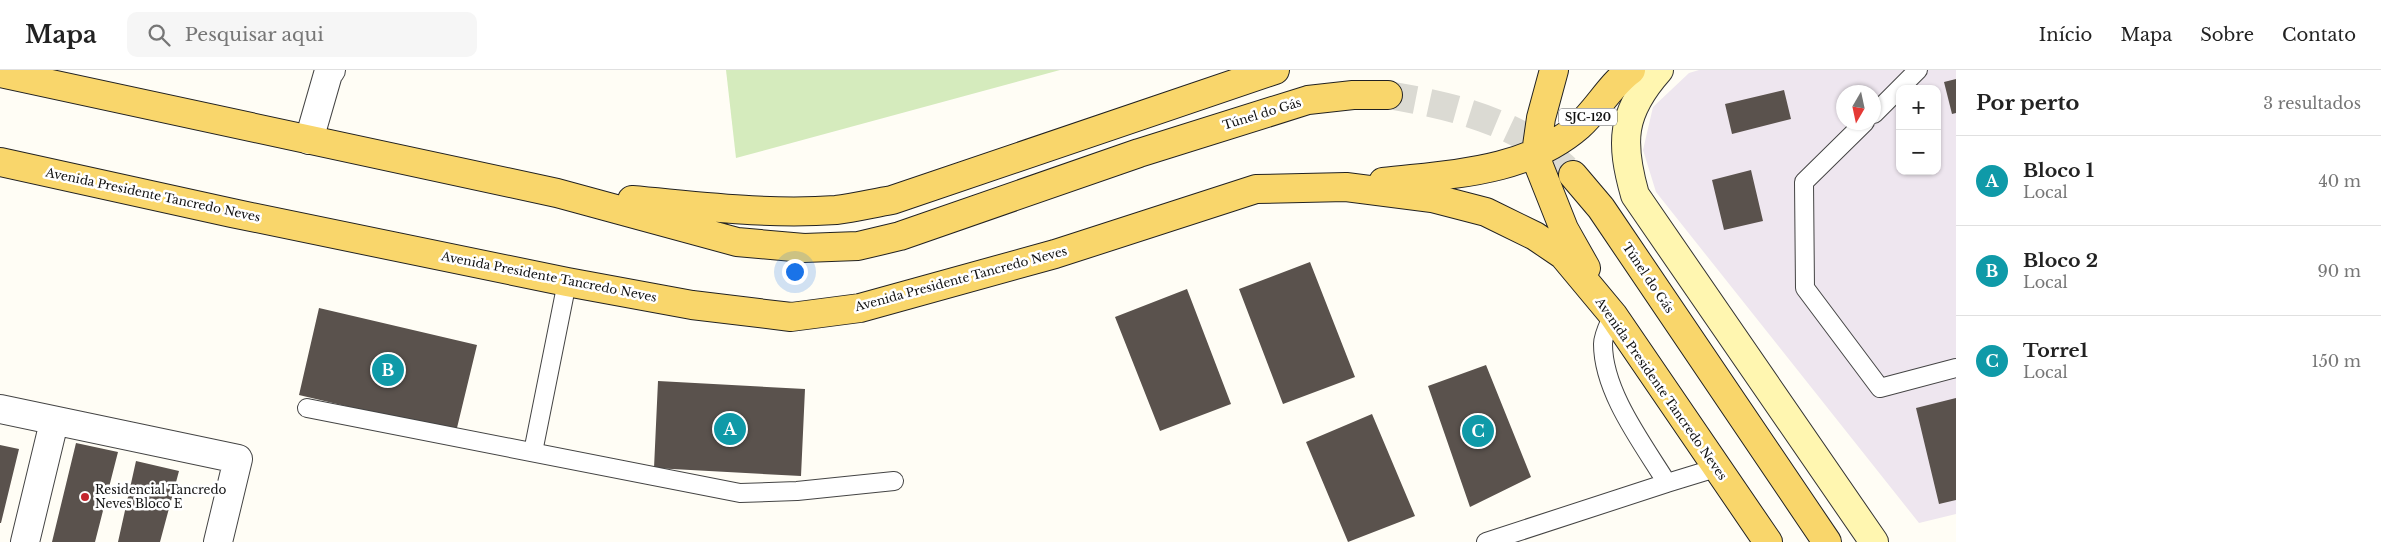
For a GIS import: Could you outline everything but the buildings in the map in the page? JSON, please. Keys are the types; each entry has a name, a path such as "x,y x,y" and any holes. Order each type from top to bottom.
{"main road":[{"path":"0,72 557,193 733,210 837,210 892,200 1275,70"},
{"name":"SJC-120","path":"1536,153 1541,118 1554,70"},
{"name":"SJC-120","path":"1536,153 1566,136 1580,125 1630,70"},
{"path":"1659,70 1646,85 1632,108 1625,136 1627,168 1635,195 1874,542"},
{"name":"Túnel do Gás","path":"557,193 737,242 804,248 858,246 900,236 1139,153 1308,100 1352,95 1388,96"},
{"path":"1346,187 1471,172 1510,164 1536,153 1539,166 1564,229 1612,315"},
{"name":"Avenida Presidente Tancredo Neves","path":"0,162 232,213 567,282 692,305 791,317 860,308 934,288 1055,254 1256,189 1346,187 1432,198 1494,216 1535,236 1563,255 1612,315 1768,542"},
{"name":"Túnel do Gás","path":"1574,175 1601,208 1827,542"}],"street":[{"path":"309,140 328,74 331,70"},
{"path":"0,409 54,422 238,459 218,542"},
{"path":"25,542 54,422"}],"lane":[{"path":"1881,107 1918,70"},
{"path":"1857,130 1804,182 1805,288 1880,388 1956,368"},
{"path":"533,452 567,282"},
{"path":"1612,315 1602,343 1606,370 1620,405 1667,483"},
{"path":"307,408 740,493 797,491 894,481"},
{"path":"1486,542 1716,468"}],"shaded area":[{"path":"1699,70 1956,70 1956,514 1919,523 1656,192 1643,150 1653,107 1689,73"}],"green space":[{"path":"726,70 1060,70 736,158"}],"tunnel":[{"path":"1388,95 1441,105 1492,121 1531,141 1550,154 1573,175"}],"place":[{"name":"Bloco 2","path":"388,370"},
{"name":"Bloco 1","path":"730,429"},
{"name":"Torre1","path":"1478,431"},
{"name":"Residencial Tancredo Neves Bloco E","path":"85,497"}]}
